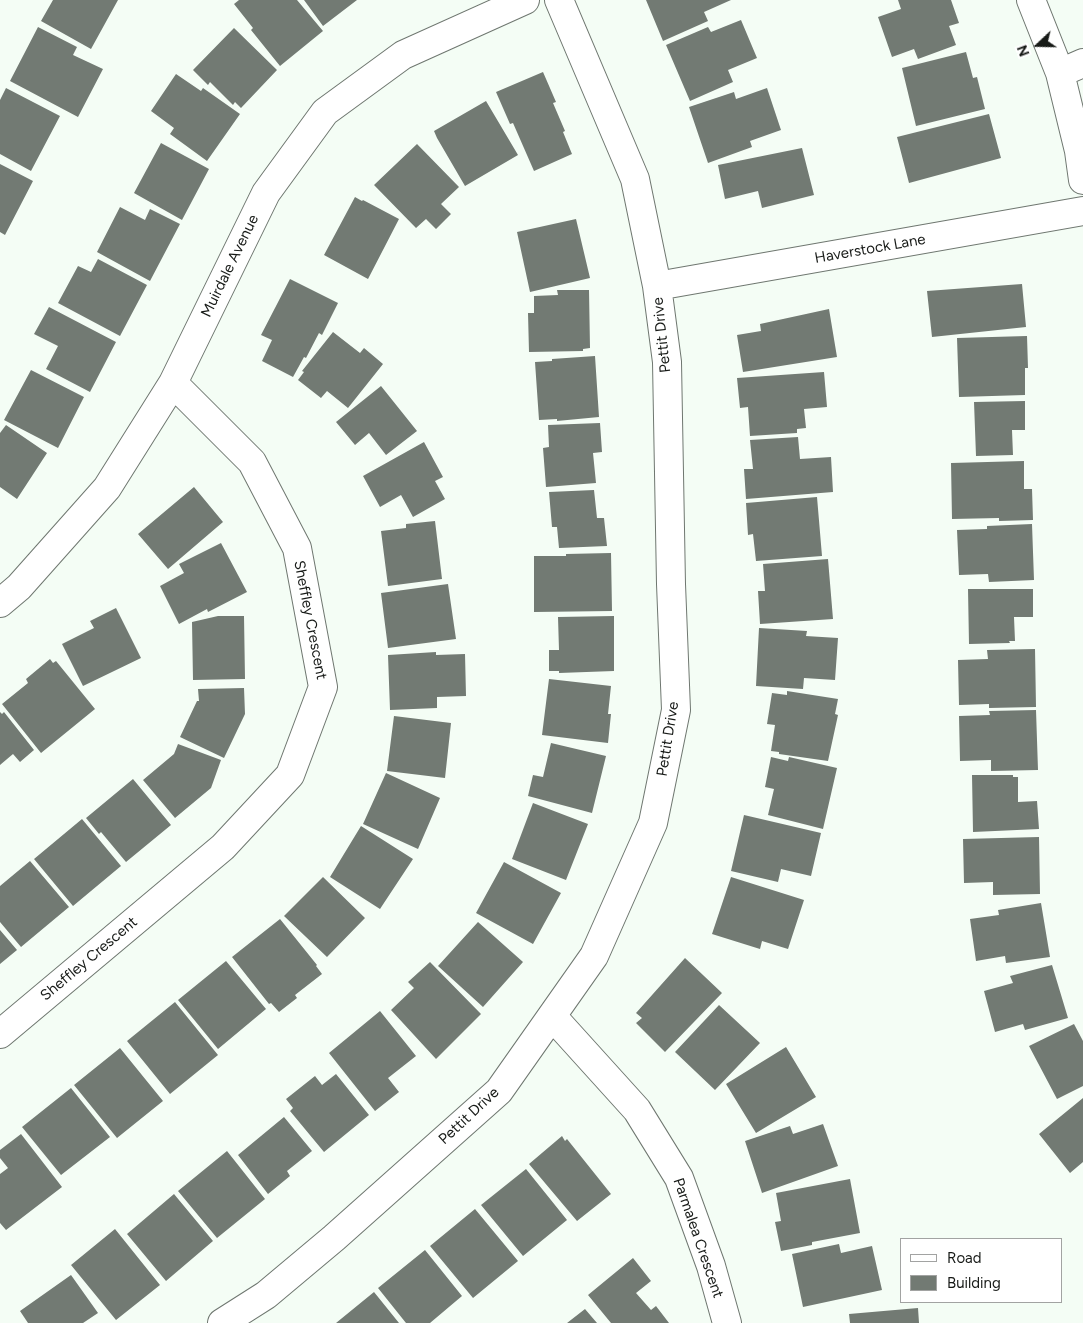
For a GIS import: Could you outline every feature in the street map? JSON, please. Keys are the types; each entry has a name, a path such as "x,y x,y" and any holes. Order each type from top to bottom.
{"street":[{"name":"Muirdale Avenue","path":"0,603 19,588 107,488 173,383 266,193 325,112 403,55 525,0"},
{"name":"Pettit Drive","path":"222,1323 266,1295 334,1238 498,1091 594,956 653,823 676,710 671,584 667,362 657,286 635,179 559,0"},
{"path":"1031,0 1072,68 1083,180"},
{"name":"Haverstock Lane","path":"657,286 1083,211"},
{"name":"Sheffley Crescent","path":"0,1034 224,847 290,774 323,687 297,548 252,462 173,383"},
{"name":"Parmalea Crescent","path":"552,1016 637,1110 679,1178 711,1266 727,1323"}],"building":[{"path":"53,0 118,0 91,49 41,21"},
{"path":"239,0 297,0 323,31 280,66 251,30 253,28 234,4"},
{"path":"304,0 357,0 323,26"},
{"path":"646,0 731,0 704,12 708,21 663,41"},
{"path":"898,0 951,0 959,23 949,26 956,45 918,59 914,49 892,57 878,17 901,9"},
{"path":"741,20 757,58 728,70 733,82 690,101 666,45 708,27 711,32"},
{"path":"38,27 77,47 73,55 103,69 78,117 10,81"},
{"path":"234,28 277,70 241,108 235,102 233,105 210,82 208,85 193,70"},
{"path":"966,52 973,78 977,77 985,109 916,126 902,68"},
{"path":"543,72 556,102 553,103 572,154 534,171 513,123 510,124 496,92"},
{"path":"176,74 201,91 203,88 240,114 207,161 170,134 174,128 151,111"},
{"path":"6,88 60,116 31,171 0,154 0,100"},
{"path":"767,88 781,130 750,141 752,147 708,163 689,107 734,92 736,99"},
{"path":"486,101 518,155 465,186 434,131"},
{"path":"989,114 1001,158 909,183 897,137"},
{"path":"161,143 209,169 182,220 134,193"},
{"path":"417,144 459,187 441,204 451,214 436,229 426,219 416,228 374,185"},
{"path":"802,148 814,195 762,208 758,191 725,199 718,165"},
{"path":"0,164 33,181 5,235 0,232"},
{"path":"355,197 399,219 368,279 324,255"},
{"path":"120,207 145,220 150,209 180,224 150,281 97,252"},
{"path":"576,219 590,278 530,292 517,232"},
{"path":"98,259 147,285 120,336 58,303 78,266 91,272"},
{"path":"290,279 338,303 322,335 319,333 306,358 304,357 293,377 262,361 272,340 261,335"},
{"path":"1022,284 1026,327 932,337 927,291"},
{"path":"557,290 589,290 590,348 583,349 583,351 529,352 528,313 534,313 534,296 558,295"},
{"path":"49,307 116,342 90,392 46,369 58,346 34,334"},
{"path":"829,309 837,357 743,372 737,335 761,331 760,324"},
{"path":"333,332 360,353 364,348 383,364 348,408 327,391 321,398 298,380 304,372 302,371"},
{"path":"1027,336 1028,368 1025,368 1025,395 959,397 957,338"},
{"path":"595,356 599,417 557,421 557,419 539,420 535,362"},
{"path":"31,370 84,397 58,448 4,420"},
{"path":"824,372 827,407 804,409 806,428 797,429 797,433 750,436 748,407 740,408 737,378"},
{"path":"381,386 417,431 386,455 369,433 355,445 336,422"},
{"path":"1025,401 1025,430 1012,430 1013,455 976,456 974,402"},
{"path":"600,423 602,452 593,453 596,483 546,487 543,448 549,447 548,425"},
{"path":"6,425 47,453 17,499 0,487 0,433"},
{"path":"798,437 800,459 831,457 833,492 746,499 744,469 753,469 750,440"},
{"path":"424,442 443,477 435,481 445,499 413,517 401,495 380,507 363,476"},
{"path":"1024,461 1024,489 1032,489 1033,520 999,521 999,518 952,519 951,463"},
{"path":"194,487 223,522 168,569 138,534"},
{"path":"594,490 597,518 604,518 607,546 559,548 557,527 552,527 549,492"},
{"path":"817,497 822,556 756,561 753,534 748,535 746,503"},
{"path":"435,521 442,579 388,586 381,531 406,528 406,524"},
{"path":"1032,524 1034,580 989,582 988,574 959,575 957,530 987,529 987,526"},
{"path":"221,543 247,592 208,612 207,609 179,624 160,586 184,573 179,564"},
{"path":"611,553 612,611 534,612 534,556"},
{"path":"828,559 833,619 760,624 758,591 765,591 763,564"},
{"path":"448,584 456,639 388,648 381,593"},
{"path":"968,589 1033,589 1033,617 1014,617 1015,641 1009,641 1010,643 969,644"},
{"path":"116,608 141,658 83,686 62,644 94,628 90,621"},
{"path":"218,616 244,616 245,679 193,680 192,622"},
{"path":"614,616 614,671 559,673 559,671 549,671 549,650 559,650 558,617"},
{"path":"759,628 807,631 806,636 838,638 835,680 804,678 803,689 756,686"},
{"path":"1035,649 1036,707 989,708 989,704 959,705 958,660 988,659 987,650"},
{"path":"436,652 436,655 465,654 466,696 437,697 437,708 390,710 388,655"},
{"path":"50,659 53,663 56,661 95,709 41,753 2,704 28,683 26,679"},
{"path":"549,679 611,686 608,714 611,714 608,743 542,735"},
{"path":"244,688 245,714 224,758 180,737 197,701 199,701 198,689"},
{"path":"787,691 838,699 835,714 838,715 828,761 779,754 779,752 771,751 775,725 767,724 772,693 787,695"},
{"path":"1036,710 1038,770 991,771 991,760 960,761 959,716 990,715 989,711"},
{"path":"0,712 2,714 4,712 34,750 20,762 13,754 0,765"},
{"path":"394,716 451,723 445,778 387,771"},
{"path":"551,743 606,756 592,813 528,796 533,775 543,777"},
{"path":"178,744 221,760 211,788 175,818 143,780 174,754"},
{"path":"771,757 788,761 789,757 837,768 823,829 768,815 774,789 765,787"},
{"path":"386,773 440,798 418,849 363,824"},
{"path":"972,775 1013,775 1013,777 1018,777 1018,802 1037,801 1039,829 973,832"},
{"path":"133,779 171,825 126,862 101,832 99,834 86,818"},
{"path":"533,803 588,824 566,880 512,859"},
{"path":"744,815 821,833 811,876 781,869 778,882 731,871"},
{"path":"82,819 121,866 73,906 34,859"},
{"path":"361,826 413,859 380,909 330,877"},
{"path":"1039,837 1040,894 993,895 993,882 964,883 963,839"},
{"path":"30,861 69,907 21,947 0,922 0,886"},
{"path":"504,862 561,893 533,944 476,913"},
{"path":"323,877 365,918 327,957 284,916"},
{"path":"731,877 804,900 788,949 762,941 760,949 712,934"},
{"path":"1041,903 1050,957 1006,963 1005,956 976,961 970,919 999,915 998,910"},
{"path":"280,919 322,974 295,995 297,998 279,1012 271,1003 269,1004 232,957"},
{"path":"478,922 523,962 483,1007 438,966"},
{"path":"0,930 17,950 0,964"},
{"path":"685,958 722,993 665,1052 636,1023 642,1018 636,1013"},
{"path":"226,961 266,1009 218,1049 178,1000"},
{"path":"430,962 481,1014 436,1059 391,1010 414,988 408,982"},
{"path":"1052,965 1068,1018 1025,1030 1023,1024 995,1032 984,991 1013,983 1010,976"},
{"path":"175,1002 218,1055 170,1094 127,1041"},
{"path":"719,1005 760,1043 715,1090 675,1052"},
{"path":"380,1011 416,1056 388,1078 399,1092 375,1111 329,1053"},
{"path":"1074,1024 1083,1041 1083,1086 1057,1099 1029,1046"},
{"path":"786,1047 816,1097 756,1133 726,1084"},
{"path":"120,1048 163,1101 117,1138 74,1085"},
{"path":"336,1074 369,1115 324,1152 290,1111 293,1108 286,1099 315,1076 322,1085"},
{"path":"71,1088 110,1137 61,1175 22,1127"},
{"path":"1083,1098 1083,1162 1070,1173 1039,1134"},
{"path":"284,1117 312,1151 287,1171 290,1176 268,1194 238,1155"},
{"path":"823,1124 838,1166 762,1193 745,1141 790,1126 793,1134"},
{"path":"21,1134 62,1187 6,1230 0,1223 0,1174 8,1168 0,1158 0,1150"},
{"path":"562,1136 565,1141 567,1139 611,1194 577,1221 529,1164"},
{"path":"227,1151 265,1199 217,1238 178,1191"},
{"path":"526,1169 567,1220 523,1256 481,1205"},
{"path":"850,1179 860,1233 812,1242 812,1245 781,1251 775,1222 781,1221 776,1193"},
{"path":"174,1194 213,1241 166,1281 127,1234"},
{"path":"475,1209 518,1261 473,1298 430,1246"},
{"path":"115,1229 160,1285 116,1320 71,1265"},
{"path":"839,1244 841,1253 872,1246 882,1290 803,1307 792,1254"},
{"path":"425,1250 462,1296 430,1323 406,1323 378,1288"},
{"path":"633,1258 651,1281 636,1293 651,1310 656,1306 669,1323 611,1323 588,1295"},
{"path":"71,1275 98,1313 83,1323 28,1323 20,1311"},
{"path":"374,1292 399,1323 336,1323"},
{"path":"918,1308 919,1323 850,1323 849,1314"},
{"path":"585,1309 597,1323 567,1323"}]}
